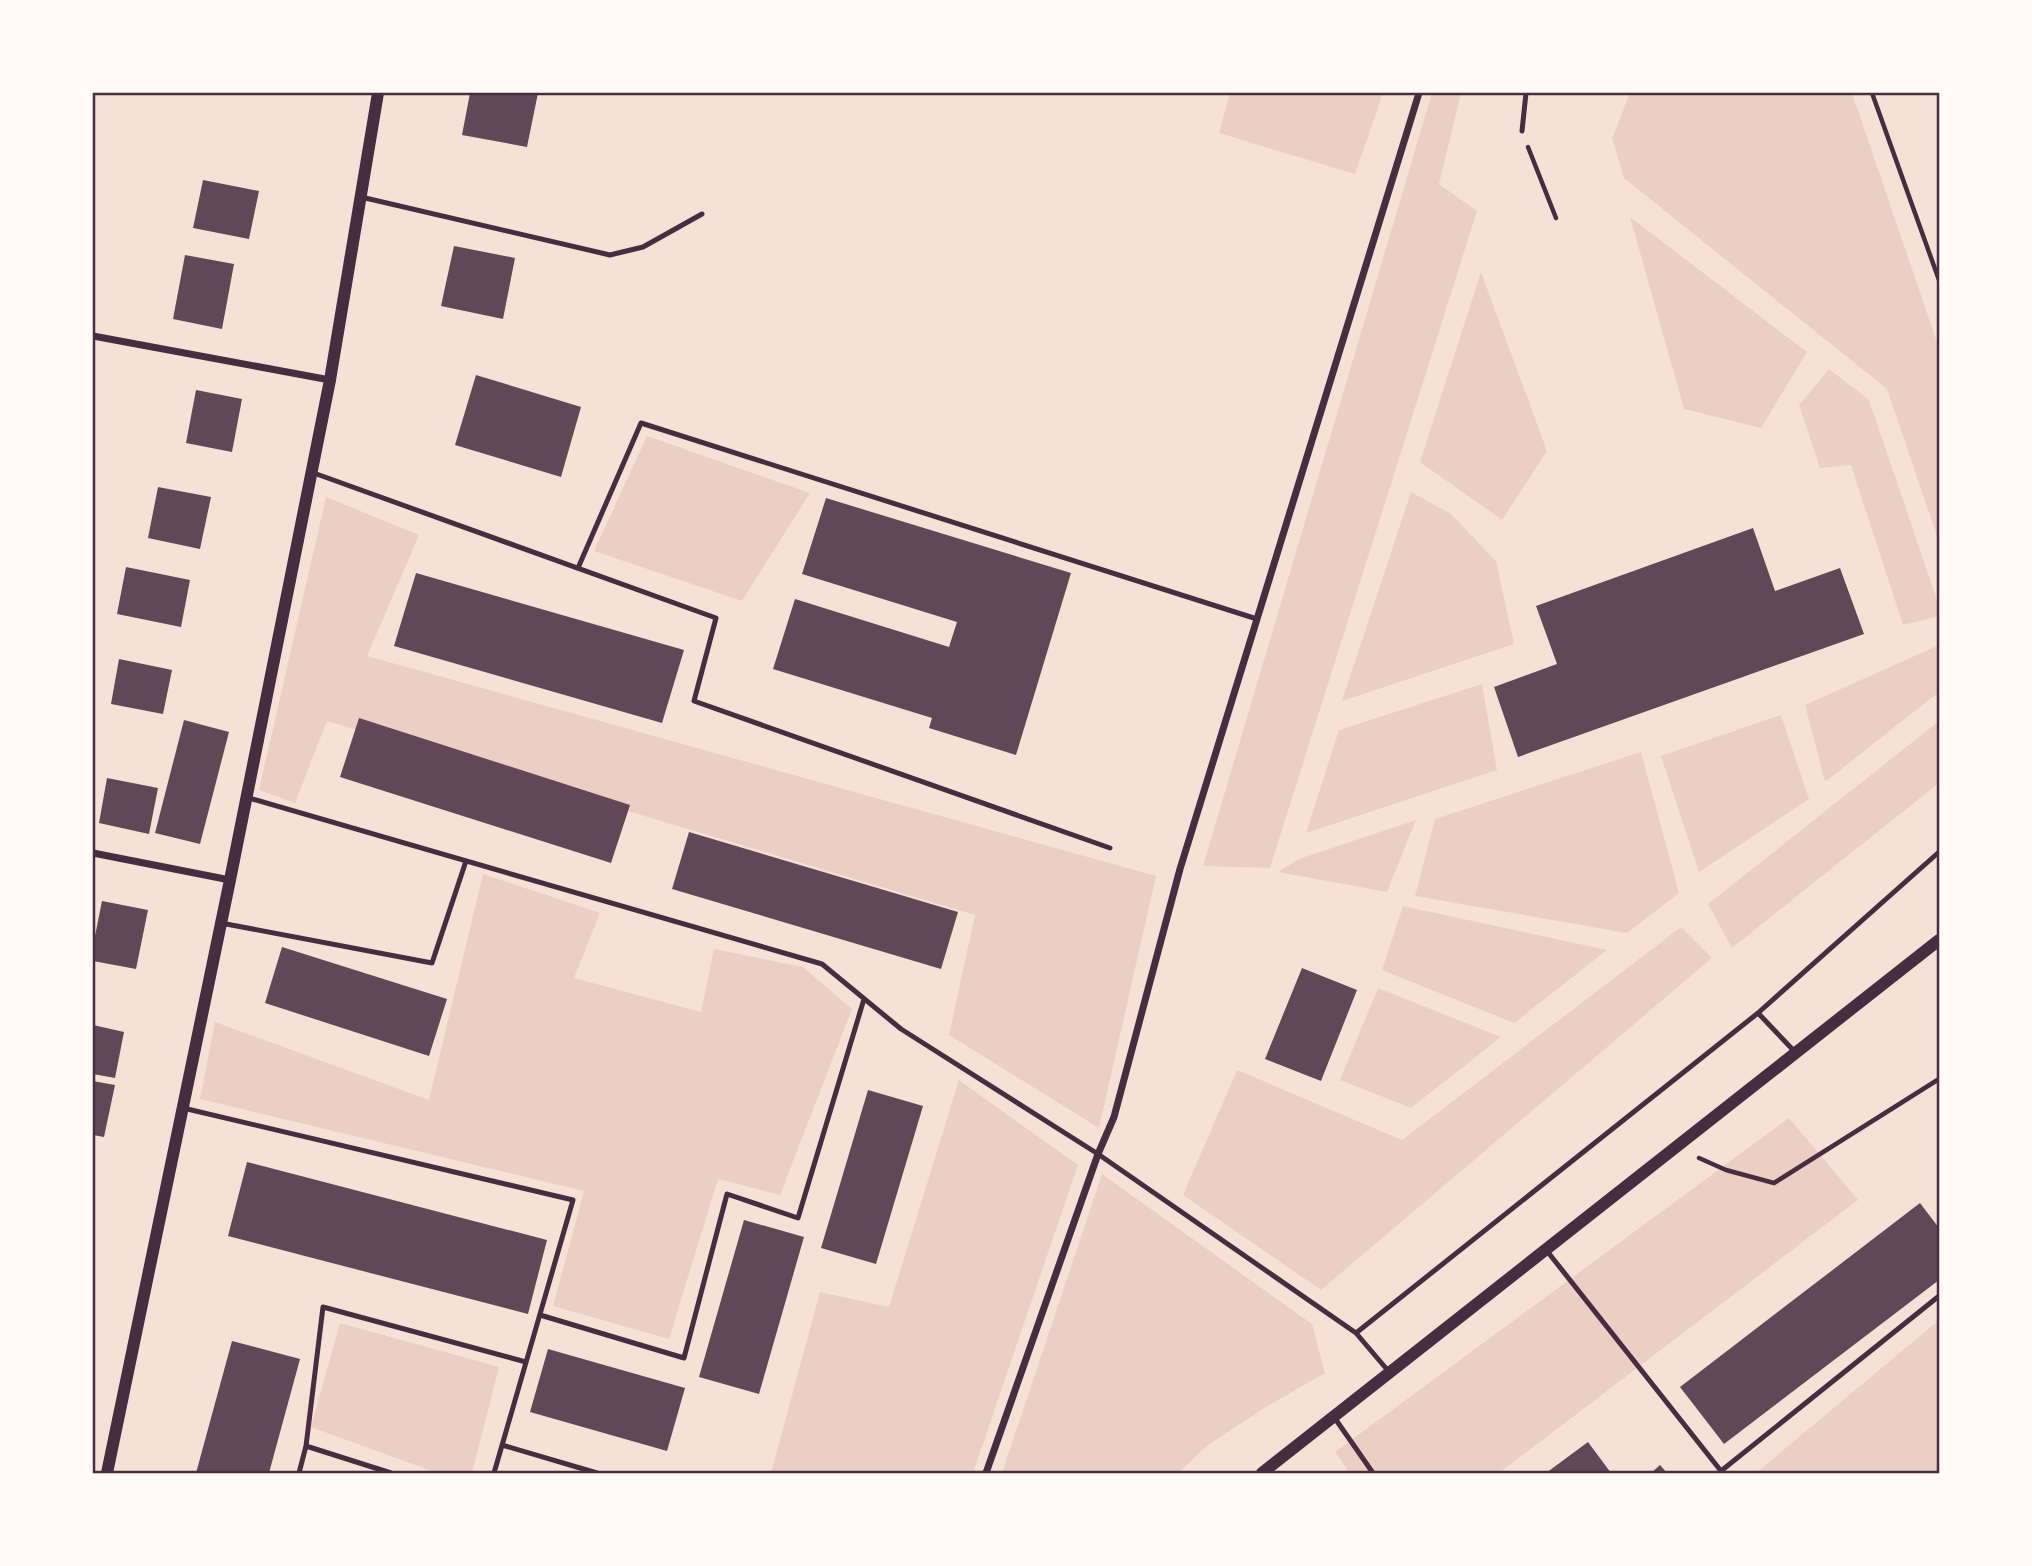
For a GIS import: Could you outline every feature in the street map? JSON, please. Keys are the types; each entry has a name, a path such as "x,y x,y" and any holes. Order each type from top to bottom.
{"street":[{"path":"107,1473 330,380 378,93"},
{"path":"986,1473 1098,1154 1114,1117 1180,869 1419,93"},
{"path":"93,336 330,380"},
{"path":"93,853 230,880"},
{"path":"1262,1473 1939,940"}],"lane":[{"path":"1522,131 1527,93"},
{"path":"360,197 610,255 643,247 702,214"},
{"path":"578,568 640,423 1257,619"},
{"path":"311,472 716,618 694,701 1110,848"},
{"path":"247,797 822,964 901,1029 1098,1154 1356,1333 1390,1373"},
{"path":"1356,1333 1758,1013 1939,852"},
{"path":"221,923 432,963 466,861"},
{"path":"540,1315 684,1358 727,1194 798,1218 864,999"},
{"path":"1758,1013 1796,1053"},
{"path":"183,1108 573,1200 494,1473"},
{"path":"1546,1250 1723,1472 1939,1296"},
{"path":"299,1473 306,1446 323,1307 526,1362"},
{"path":"1334,1417 1373,1473"},
{"path":"502,1445 597,1473"},
{"path":"306,1446 391,1473"}],"path":[{"path":"1872,93 1939,280"},
{"path":"1522,131 1556,218"},
{"path":"1726,1170 1774,1183 1939,1079"}],"shaded area":[{"path":"1230,93 1383,93 1355,174 1219,133"},
{"path":"1432,93 1461,93 1439,184 1477,211 1270,868 1203,866"},
{"path":"1630,93 1852,93 1939,348 1939,542 1887,389 1624,178 1612,138"},
{"path":"1630,217 1807,352 1761,428 1684,409"},
{"path":"1481,272 1547,451 1502,520 1420,462"},
{"path":"1829,369 1869,400 1939,606 1939,616 1903,625 1851,465 1820,468 1799,405"},
{"path":"647,436 810,493 742,601 594,551"},
{"path":"1411,492 1451,514 1496,561 1514,644 1342,701"},
{"path":"326,497 419,535 367,656 1156,876 1099,1128 949,1035 975,915 327,721 295,803 259,790"},
{"path":"1939,645 1939,692 1825,782 1805,705"},
{"path":"1482,684 1497,770 1306,833 1339,730"},
{"path":"1781,715 1809,799 1699,872 1661,756"},
{"path":"1939,721 1939,783 1732,948 1708,904"},
{"path":"1641,752 1679,893 1627,933 1415,896 1435,819"},
{"path":"1416,820 1387,892 1278,872 1299,859"},
{"path":"483,874 600,913 574,978 701,1012 714,949 803,967 852,1009 780,1195 718,1179 669,1339 553,1306 584,1191 200,1099 215,1022 429,1100"},
{"path":"1403,906 1607,950 1514,1023 1382,970"},
{"path":"1681,927 1712,958 1321,1290 1183,1195 1237,1070 1402,1140"},
{"path":"1378,988 1501,1037 1411,1108 1340,1080"},
{"path":"959,1080 1078,1165 973,1473 771,1473 820,1292 889,1307"},
{"path":"1789,1118 1858,1200 1499,1473 1350,1473 1335,1452"},
{"path":"1102,1174 1312,1324 1325,1373 1208,1445 1178,1473 1002,1473"},
{"path":"1939,1320 1939,1473 1756,1473"},
{"path":"340,1323 499,1367 472,1473 437,1473 311,1427"}],"building":[{"path":"470,93 538,93 527,147 462,135"},
{"path":"203,180 259,191 249,239 193,228"},
{"path":"454,246 515,258 503,319 441,306"},
{"path":"185,255 234,264 222,329 173,319"},
{"path":"476,375 581,407 561,477 455,445"},
{"path":"196,390 242,399 232,452 186,443"},
{"path":"158,487 211,497 200,549 148,538"},
{"path":"826,498 1071,573 1016,755 929,728 932,718 773,669 795,599 949,647 957,622 802,574"},
{"path":"1753,528 1775,591 1840,568 1864,634 1518,757 1494,687 1557,664 1536,606"},
{"path":"126,567 190,580 181,627 117,614"},
{"path":"416,573 684,650 662,723 394,646"},
{"path":"119,659 172,670 163,714 111,704"},
{"path":"359,718 630,805 611,863 340,777"},
{"path":"184,720 229,732 200,844 155,833"},
{"path":"107,778 158,788 149,834 99,823"},
{"path":"689,832 958,912 941,969 672,889"},
{"path":"102,901 148,910 136,969 93,961 93,946"},
{"path":"282,947 447,999 429,1056 265,1003"},
{"path":"1302,968 1357,990 1321,1081 1265,1059"},
{"path":"93,1025 124,1032 115,1078 93,1074"},
{"path":"93,1081 115,1085 104,1137 93,1135"},
{"path":"868,1090 923,1106 876,1264 821,1248"},
{"path":"247,1162 547,1240 528,1314 228,1236"},
{"path":"1920,1203 1939,1228 1939,1280 1724,1444 1680,1387"},
{"path":"744,1220 804,1237 759,1394 699,1377"},
{"path":"232,1341 300,1359 269,1473 196,1473"},
{"path":"548,1349 685,1388 667,1451 530,1412"},
{"path":"1588,1442 1611,1473 1546,1473"},
{"path":"1660,1465 1667,1473 1651,1473"}]}
